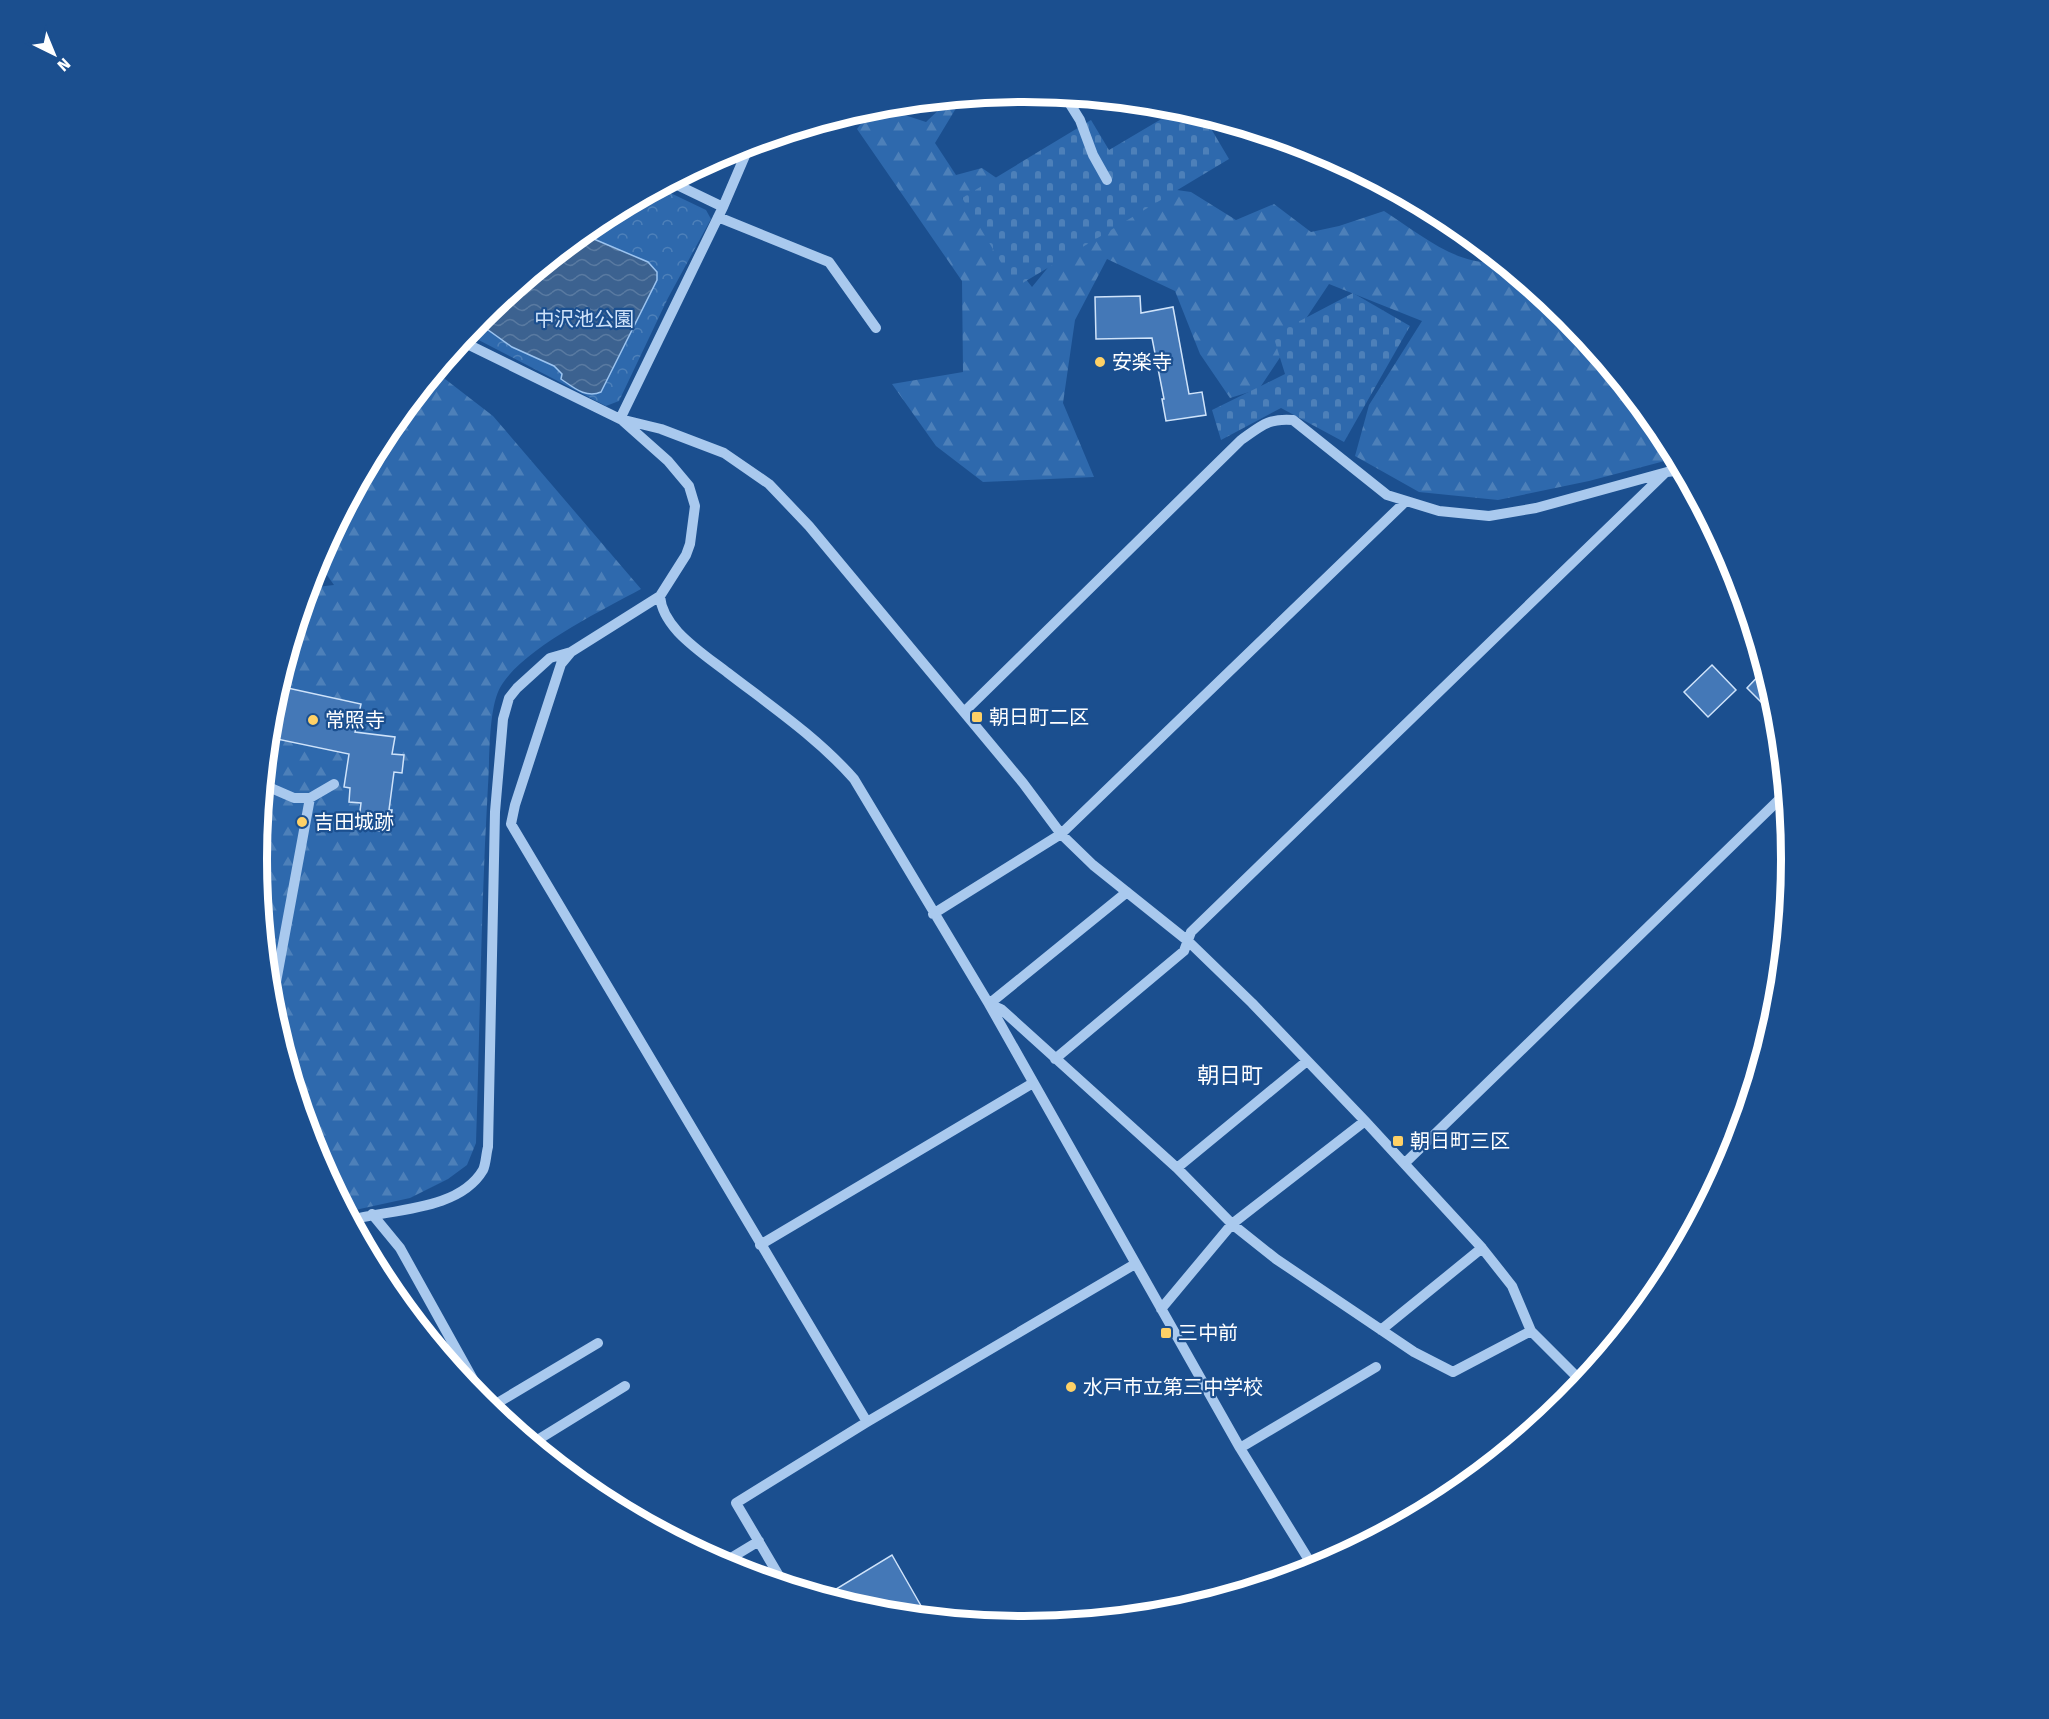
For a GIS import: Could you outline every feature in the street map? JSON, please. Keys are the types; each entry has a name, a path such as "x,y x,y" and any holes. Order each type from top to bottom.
{"street":[{"path":"1070,104 1080,120 1093,155 1107,180"},
{"path":"620,419 721,212 745,156"},
{"path":"678,186 721,212 829,262 876,328"},
{"path":"469,345 620,419 661,429 724,453 769,484 809,526 964,711 1061,834 1093,865 1188,941 1252,1003 1405,1162 1482,1248 1512,1286 1530,1331 1577,1377"},
{"path":"357,1218 420,1208 455,1195 474,1181 484,1168 488,1147 495,812 503,719 510,698 517,688 550,658 571,652 660,596 686,555 690,544 695,506 693,496 683,478 668,461 620,419"},
{"path":"964,711 1241,440 1263,424 1277,419 1293,420 1387,495 1439,511 1489,516 1536,508 1675,471"},
{"path":"1055,1059 1184,951 1191,932 1667,472"},
{"path":"933,914 1061,834 1406,501"},
{"path":"660,596 660,604 666,615 692,645 796,726 854,779 989,1004 1240,1448 1309,1561"},
{"path":"571,652 561,664 511,824 867,1422"},
{"path":"271,788 294,798 310,798 334,784"},
{"path":"277,978 310,798"},
{"path":"1405,1162 1779,800"},
{"path":"989,1004 1127,892"},
{"path":"989,1004 1001,1009 1177,1167 1232,1224 1276,1259 1414,1352 1453,1372 1530,1331"},
{"path":"1177,1167 1307,1061"},
{"path":"760,1245 1033,1083"},
{"path":"1161,1309 1232,1224 1365,1121"},
{"path":"372,1214 400,1248 471,1375"},
{"path":"1381,1330 1482,1248"},
{"path":"780,1576 736,1503 867,1422 1135,1264"},
{"path":"496,1402 598,1343"},
{"path":"1240,1448 1376,1366"},
{"path":"538,1440 626,1386"},
{"path":"731,1557 759,1540"}],"green space":[{"path":"958,105 935,143 956,175 982,168 998,179 962,198 1032,287 1059,254 1127,183 1191,192 1236,220 1274,204 1311,232 1339,226 1384,211 1454,254 1470,260 1490,262 1524,290 1594,360 1625,398 1668,460 1589,481 1498,500 1419,492 1355,456 1369,405 1422,321 1329,284 1259,389 1230,398 1200,354 1175,291 1107,259 1075,320 1063,403 1094,477 983,482 936,446 892,384 963,372 962,281 857,129 864,120 899,113 926,122 942,107"},
{"path":"1166,116 1209,125 1229,159 1016,287 962,198 1091,120 1109,150"},
{"name":"中沢池公園","path":"667,192 706,210 711,219 668,298 619,401 606,406 475,338 525,290 563,259 604,230"},
{"path":"1353,293 1410,326 1344,442 1281,408 1221,440 1212,410 1285,374 1273,335"},
{"path":"442,376 493,416 641,589 585,619 545,644 512,672 501,686 494,707 490,734 476,1143 467,1165 448,1179 410,1198 353,1210 307,1103 293,1056 273,958 267,860 273,761 293,663 318,587 334,585 324,571 345,524 368,481 395,439"}],"water":[{"path":"592,238 648,262 657,272 657,280 601,392 590,394 575,388 561,379 562,374 554,366 512,347 485,328 525,290"}],"building":[{"path":"1140,296 1141,313 1173,307 1189,394 1202,392 1206,415 1166,421 1152,338 1096,339 1095,297"},
{"path":"1712,665 1736,690 1708,717 1684,692"},
{"path":"1759,676 1766,707 1747,688"},
{"path":"287,688 361,704 355,732 395,737 392,754 404,755 402,773 394,772 389,810 392,810 390,825 382,824 381,831 358,828 361,803 349,802 350,788 344,787 349,754 277,739"},
{"path":"892,1555 924,1611 877,1602 832,1592"}],"place":[{"name":"安楽寺","path":"1100,362"},
{"name":"朝日町二区","path":"977,717"},
{"name":"常照寺","path":"313,720"},
{"name":"吉田城跡","path":"302,822"},
{"name":"朝日町三区","path":"1398,1141"},
{"name":"三中前","path":"1166,1333"},
{"name":"水戸市立第三中学校","path":"1071,1387"}],"district":[{"name":"朝日町","path":"1230,1075"}]}
